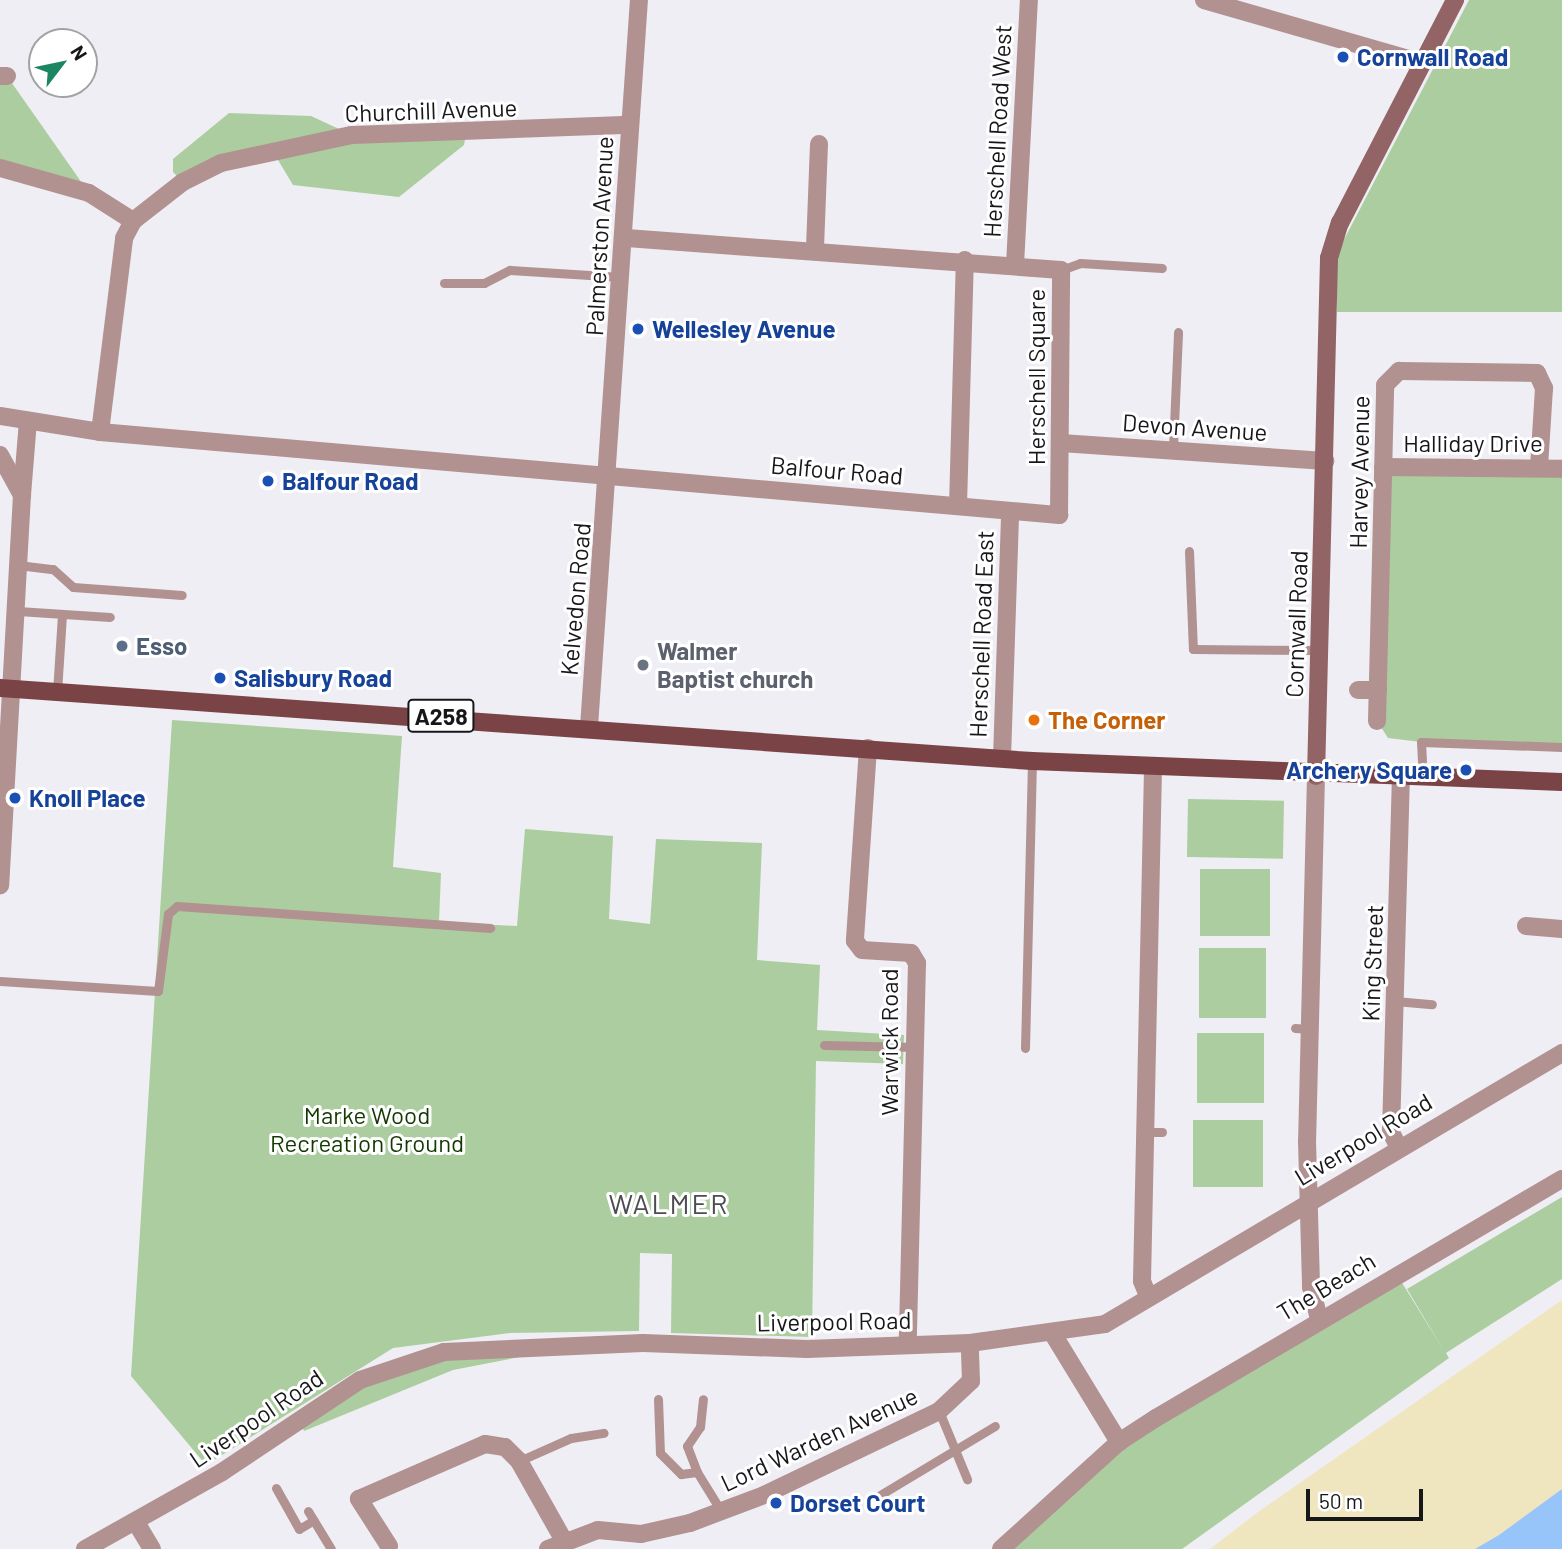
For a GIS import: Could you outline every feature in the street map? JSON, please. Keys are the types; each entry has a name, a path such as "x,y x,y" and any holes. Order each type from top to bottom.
{"main road":[{"name":"Cornwall Road","path":"1316,776 1333,242 1455,0"},
{"name":"A258","path":"6,688 589,727 1032,761 1316,776 1562,782"}],"street":[{"name":"Palmerston Avenue","path":"610,475 639,0"},
{"name":"Herschell Road West","path":"1014,265 1029,0"},
{"path":"1204,0 1422,63"},
{"name":"Churchill Avenue","path":"133,221 183,182 261,151 352,135 630,125"},
{"path":"815,248 820,144"},
{"path":"0,168 89,193 133,221 118,263 100,432"},
{"path":"623,238 815,248 965,260 958,506"},
{"name":"Herschell Square","path":"958,506 1059,515 1061,270 965,260"},
{"name":"Harvey Avenue","path":"1377,721 1384,395 1399,371 1527,370 1537,373 1544,388 1539,468"},
{"name":"Balfour Road","path":"0,416 100,432 958,506"},
{"path":"0,885 6,688 18,611 18,565 28,421"},
{"name":"Devon Avenue","path":"1061,443 1173,448 1325,461"},
{"path":"0,455 22,495"},
{"name":"Halliday Drive","path":"1383,467 1562,468"},
{"name":"Kelvedon Road","path":"589,727 610,475"},
{"name":"Herschell Road East","path":"1002,758 1010,512"},
{"path":"1358,690 1378,690"},
{"name":"Warwick Road","path":"868,748 855,941 863,950 911,953 917,963 908,1344"},
{"path":"1148,1297 1142,1281 1155,1132 1153,767"},
{"path":"1316,776 1303,1029 1311,1198 1311,1287 1319,1319"},
{"name":"King Street","path":"1398,1146 1391,1132 1401,779"},
{"path":"1526,926 1562,929"},
{"name":"Liverpool Road","path":"85,1549 136,1524 360,1380 444,1352 643,1343 807,1349 970,1343 1053,1334 1105,1324 1398,1146 1562,1052"},
{"name":"The Beach","path":"1001,1549 1119,1442 1319,1319 1562,1179"},
{"path":"1053,1334 1119,1442"},
{"name":"Lord Warden Avenue","path":"519,1461 556,1545 598,1530 640,1541 721,1511 939,1411 971,1381 970,1343"},
{"path":"389,1546 359,1499 475,1446 505,1447 519,1461"},
{"path":"136,1524 152,1549"}],"lane":[{"path":"1061,270 1080,263 1162,268"},
{"path":"444,283 484,283 510,270 621,278"},
{"path":"1173,448 1178,332"},
{"path":"1189,551 1193,649 1320,650"},
{"path":"18,565 53,569 72,587 182,595"},
{"path":"18,611 110,617"},
{"path":"57,692 62,614"},
{"path":"1422,761 1422,743 1562,747"},
{"path":"1025,1048 1032,761"},
{"path":"0,981 158,991 168,914 177,906 490,928"},
{"path":"1395,1002 1432,1004"},
{"path":"824,1045 916,1047"},
{"path":"658,1399 660,1453 681,1474 697,1472"},
{"path":"703,1399 701,1427 687,1446 697,1472 721,1511"},
{"path":"939,1411 953,1451 967,1479"},
{"path":"880,1495 995,1426"},
{"path":"519,1461 571,1438 604,1433"},
{"path":"276,1488 299,1529 311,1515 331,1549"}],"green space":[{"path":"1469,0 1562,0 1562,312 1337,312 1337,253"},
{"path":"0,76 7,76 89,193 0,168"},
{"path":"229,113 311,116 352,135 466,134 464,145 399,197 293,185 272,150 183,182 173,172 173,159"},
{"path":"1383,467 1562,469 1562,747 1421,742 1388,738 1377,721"},
{"name":"Marke Wood Recreation Ground","path":"172,720 402,736 393,867 441,873 439,922 517,926 525,829 613,836 609,919 650,924 656,839 762,843 757,960 820,965 817,1030 904,1035 903,1064 816,1061 812,1337 671,1333 672,1254 640,1253 639,1331 510,1333 393,1348 206,1465 131,1376"},
{"path":"1188,799 1284,801 1283,859 1187,857"},
{"path":"1200,869 1270,869 1270,936 1200,936"},
{"path":"1199,948 1266,948 1266,1018 1199,1018"},
{"path":"1197,1033 1264,1033 1264,1103 1197,1103"},
{"path":"1193,1120 1263,1120 1263,1187 1193,1187"},
{"path":"1562,1197 1562,1279 1446,1353 1449,1358 1182,1549 1001,1549 1109,1454 1396,1273 1444,1351 1407,1289"},
{"path":"535,1354 453,1370 304,1431 298,1417 402,1362"}],"sand":[{"path":"1562,1300 1562,1549 1210,1549 1258,1512"}],"water":[{"path":"1562,1489 1562,1549 1475,1549 1499,1535"}],"place":[{"name":"Cornwall Road","path":"1343,57"},
{"name":"Wellesley Avenue","path":"638,329"},
{"name":"Balfour Road","path":"268,481"},
{"name":"Esso","path":"122,646"},
{"name":"Walmer Baptist church","path":"643,665"},
{"name":"Salisbury Road","path":"220,678"},
{"name":"The Corner","path":"1034,720"},
{"name":"Archery Square","path":"1466,770"},
{"name":"Knoll Place","path":"15,798"},
{"name":"Dorset Court","path":"776,1503"}],"district":[{"name":"WALMER","path":"669,1203"}]}
